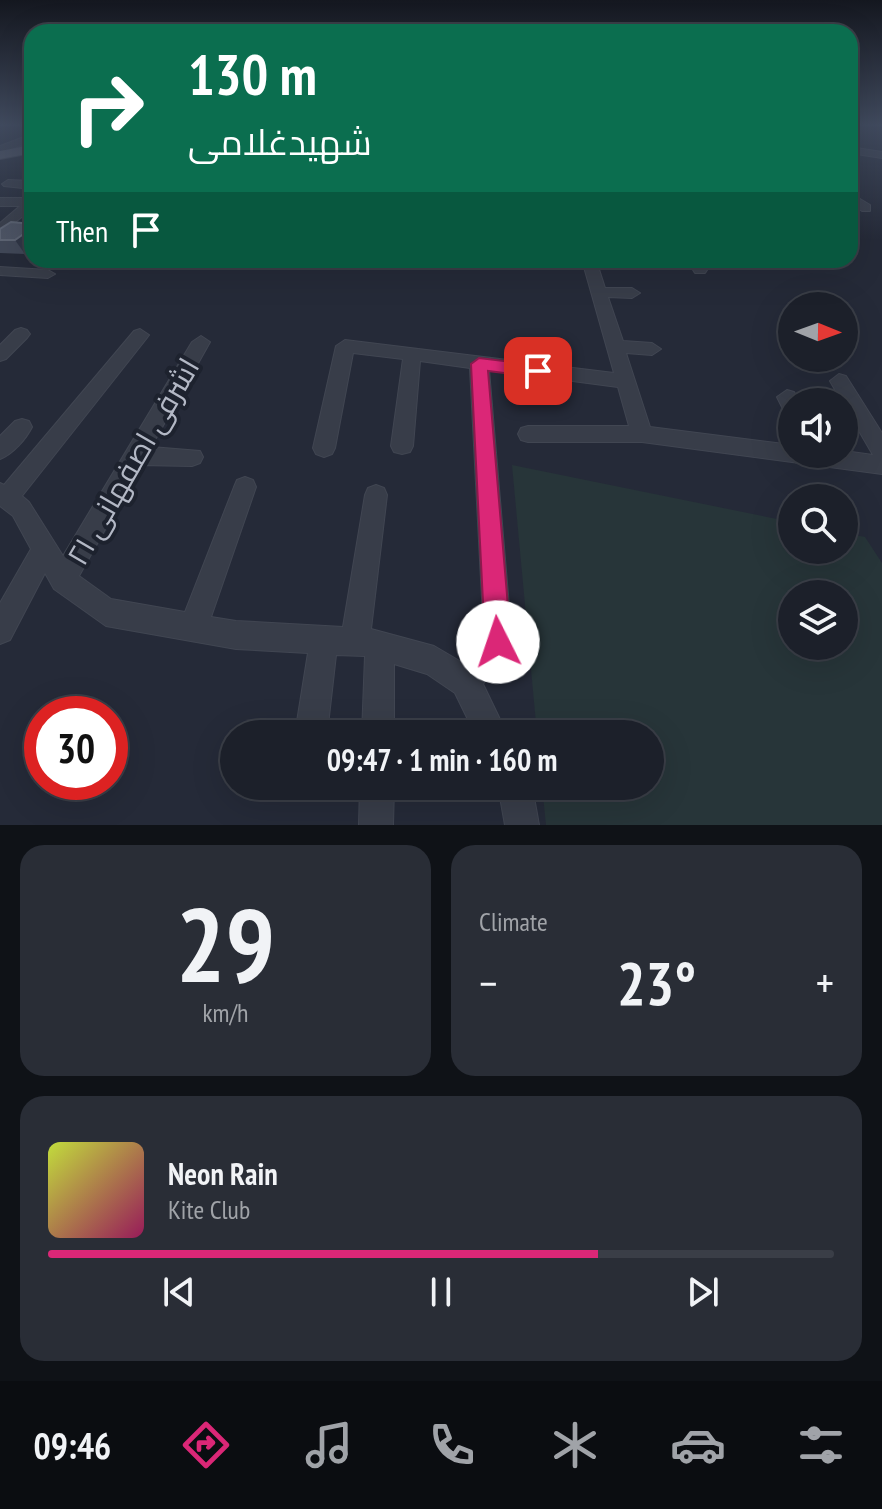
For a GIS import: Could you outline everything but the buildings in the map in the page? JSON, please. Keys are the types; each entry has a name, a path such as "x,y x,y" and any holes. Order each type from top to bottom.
{"street":[{"path":"8,184 24,185"},
{"path":"0,202 24,203"},
{"path":"858,202 866,208"},
{"path":"3,225 24,209"},
{"path":"3,225 24,225"},
{"path":"591,268 642,434"},
{"path":"0,271 48,274"},
{"path":"598,292 632,293"},
{"path":"0,355 21,334"},
{"path":"140,335 2,494 21,509 63,580 106,612 236,635 368,644 434,661 466,682 484,720"},
{"name":"اشرفی اصفهانی ۲۱","path":"63,580 201,342"},
{"path":"324,448 345,346 627,381"},
{"path":"616,347 652,349"},
{"path":"402,446 412,355"},
{"path":"466,682 498,642 479,364"},
{"path":"839,381 882,451"},
{"path":"0,450 22,427"},
{"path":"528,434 642,434 778,451"},
{"path":"135,456 192,457"},
{"path":"858,462 882,465"},
{"path":"193,628 245,487"},
{"path":"376,495 368,644 376,720"},
{"path":"0,630 45,548"},
{"path":"313,720 324,640"},
{"path":"376,825 377,800"},
{"path":"518,800 522,825"}],"shaded area":[{"path":"512,465 778,519 778,564 858,564 858,536 865,537 882,563 882,825 546,825 543,800 664,800 664,720 536,720"}],"route":[{"path":"498,642 479,364 538,371"}]}
